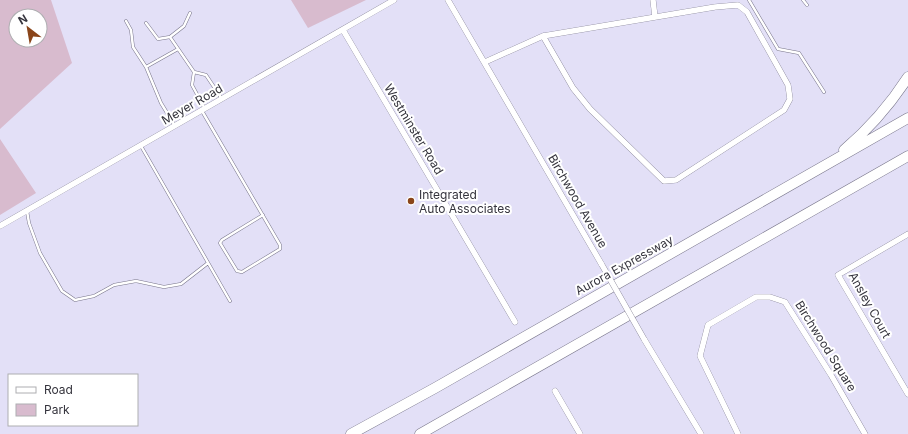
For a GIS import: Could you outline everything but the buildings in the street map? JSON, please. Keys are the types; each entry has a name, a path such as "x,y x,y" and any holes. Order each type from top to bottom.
{"highway":[{"path":"816,172 865,132 893,101 908,77"},
{"name":"Aurora Expressway","path":"351,434 816,172 908,118"},
{"path":"420,434 908,156"}],"street":[{"name":"Meyer Road","path":"0,226 394,0"},
{"name":"Birchwood Avenue","path":"448,0 644,339 701,434"},
{"path":"653,0 655,17"},
{"path":"485,62 543,36 715,7 738,5 747,12 781,72 788,85 790,99 784,110 676,180 664,181 590,109 573,88 543,36"},
{"name":"Westminster Road","path":"342,30 515,322"},
{"name":"Ansley Court","path":"908,234 838,275 908,394"},
{"name":"Birchwood Square","path":"738,434 700,356 708,325 756,297 770,297 785,302 832,375 865,434"},
{"path":"555,391 580,434"}],"lane":[{"path":"749,0 778,49 799,52 824,92"},
{"path":"803,0 807,5"},
{"path":"146,22 158,39 170,37 184,26 190,13"},
{"path":"126,21 131,30 133,47 146,67 161,103 175,126"},
{"path":"170,37 194,72 206,75 222,100"},
{"path":"146,67 178,49"},
{"path":"194,72 192,85 204,110 280,245 280,249 242,272 237,271 220,243 222,240 263,215"},
{"path":"141,146 230,301"},
{"path":"27,211 29,223 40,253 62,291 75,300 94,296 114,285 136,282 164,287 180,284 208,263"}],"green space":[{"path":"0,0 51,0 72,63 0,129"},
{"path":"291,0 366,0 308,28"},
{"path":"0,139 36,193 0,215"}],"place":[{"name":"Integrated Auto Associates","path":"411,201"}]}
